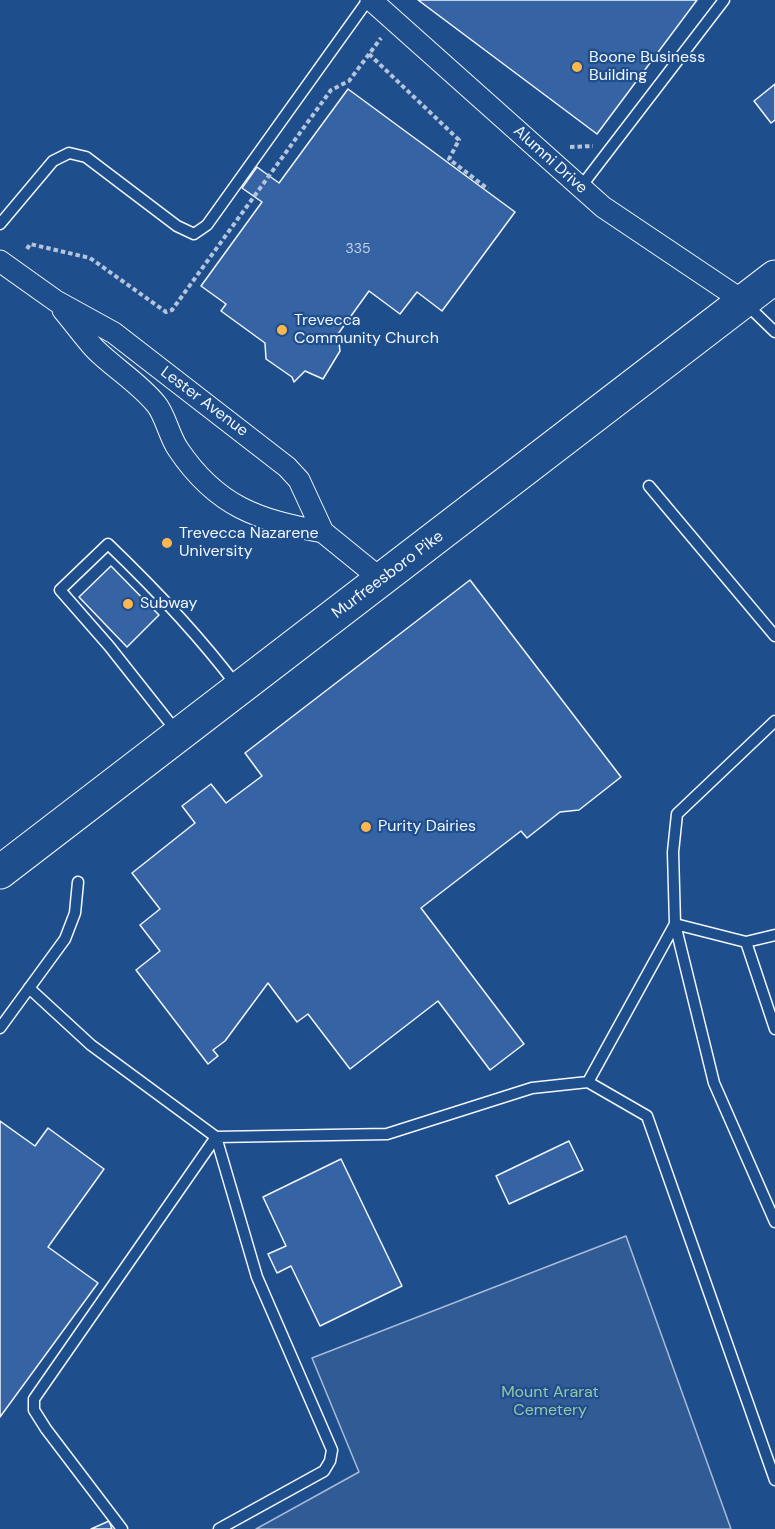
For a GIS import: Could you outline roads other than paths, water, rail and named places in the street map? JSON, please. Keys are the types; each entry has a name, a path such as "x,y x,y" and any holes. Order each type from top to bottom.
{"main road":[{"name":"Murfreesboro Pike","path":"0,872 775,277"}],"street":[{"name":"Alumni Drive","path":"370,0 603,207 743,301"},
{"name":"Lester Avenue","path":"0,261 56,301 114,333 287,467 299,480 323,532 382,580"},
{"name":"Lester Avenue","path":"56,301 94,348 157,405 178,449 200,476 221,495 245,511 272,522 323,532"},
{"path":"157,405 176,382"}],"lane":[{"path":"0,224 53,161 69,153 86,157 177,226 194,234 207,225 370,0"},
{"path":"580,188 724,0"},
{"path":"743,301 775,332"},
{"path":"649,486 775,636"},
{"path":"179,734 109,646 60,590 108,544 171,604 198,634 239,689"},
{"path":"775,721 677,814 673,852 675,924 714,1083 775,1222"},
{"path":"0,1028 65,939 75,913 78,882"},
{"path":"675,924 746,942 775,935"},
{"path":"588,1082 675,924"},
{"path":"746,942 775,1029"},
{"path":"29,988 91,1045 216,1137 257,1277 332,1450 330,1461 324,1471 219,1529"},
{"path":"216,1137 387,1134 532,1088 588,1082 647,1116 775,1480"},
{"path":"122,1529 46,1429 34,1410 34,1399 216,1137"}],"place":[{"name":"Boone Business Building","path":"577,67"},
{"name":"Trevecca Community Church","path":"282,330"},
{"name":"Trevecca Nazarene University","path":"167,543"},
{"name":"Subway","path":"128,604"},
{"name":"Purity Dairies","path":"366,827"}],"park label":[{"name":"Mount Ararat Cemetery","path":"550,1402"}]}
